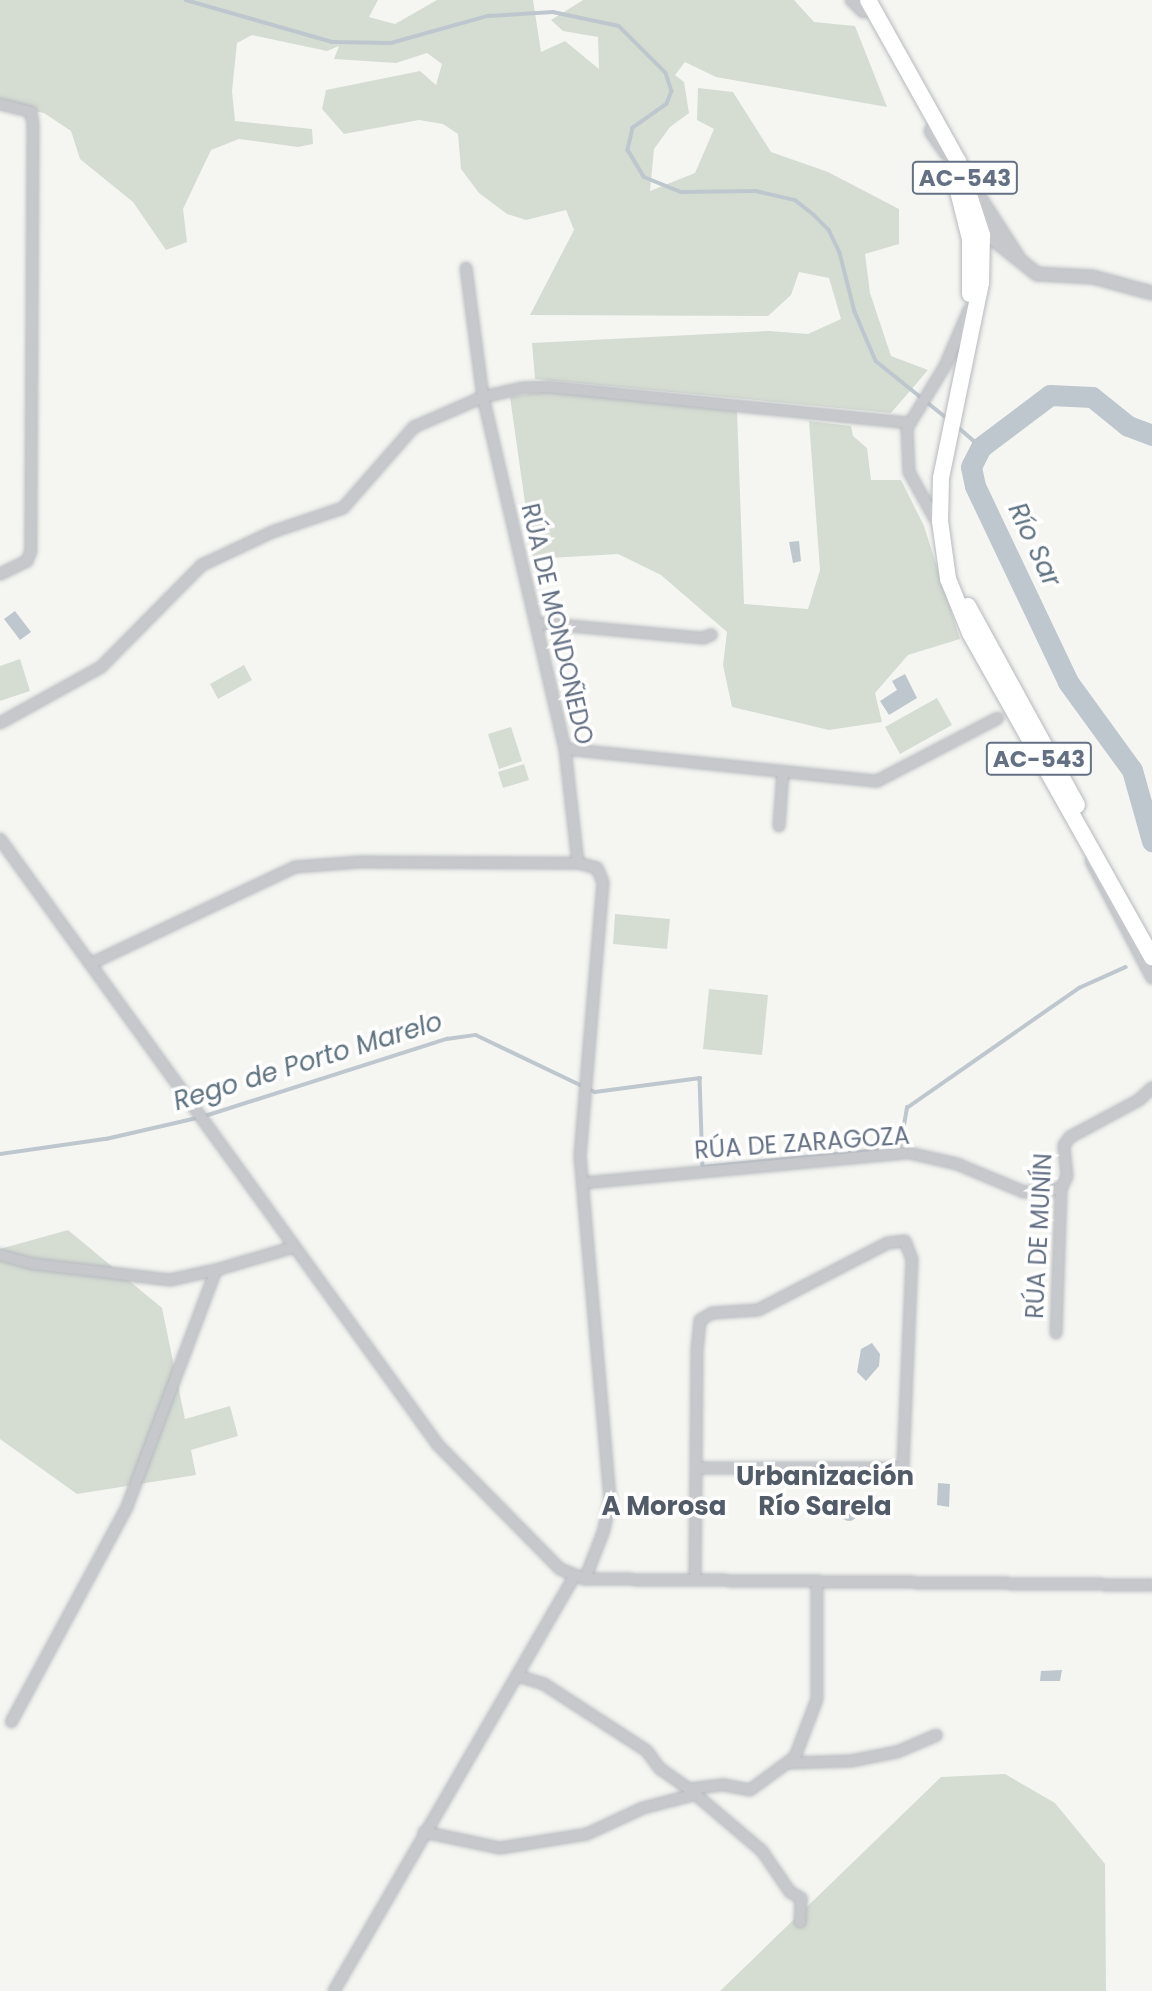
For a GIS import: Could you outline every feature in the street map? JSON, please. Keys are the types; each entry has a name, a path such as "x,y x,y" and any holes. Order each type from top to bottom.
{"main road":[{"name":"AC-543","path":"859,3 931,131 953,175 966,217 969,304 959,377"},
{"name":"AC-543","path":"859,3 963,172 987,229 981,284 944,451 940,528 947,574 964,621 1079,833 1152,957"},
{"name":"AC-543","path":"940,528 973,615 1152,942"}],"street":[{"path":"0,104 31,112 33,125 32,551 20,567 0,574"},
{"path":"931,131 958,173 987,229 1008,253 1042,275 1100,278 1152,292"},
{"path":"963,172 983,202 987,229 981,284"},
{"path":"987,229 1022,263"},
{"path":"940,528 907,468 908,423 937,380 969,304 976,265 987,229"},
{"path":"985,266 993,255 1008,253"},
{"name":"RÚA DE MONDOÑEDO","path":"466,268 483,397 565,749 578,863"},
{"path":"0,723 101,667 202,565 272,532 342,508 414,427 483,397 549,387 908,423"},
{"path":"537,623 703,638 711,635"},
{"path":"565,749 877,781 998,718"},
{"path":"779,826 783,772"},
{"path":"1079,833 1100,883 1152,978"},
{"path":"0,839 451,1462 553,1563 580,1578 1152,1585"},
{"path":"90,964 295,867 360,862 578,863 597,868 603,882 584,1091 583,1183 610,1501 604,1531 580,1578 517,1676 424,1832 334,1991"},
{"name":"RÚA DE MUNÍN","path":"1056,1333 1061,1189 1066,1181 1066,1141 1139,1100 1152,1088"},
{"path":"1139,1100 1152,1101"},
{"name":"RÚA DE ZARAGOZA","path":"583,1183 909,1153 957,1164 1024,1192 1061,1189"},
{"path":"695,1580 697,1329 704,1316 758,1310 888,1242 900,1240 909,1245 906,1463 894,1469 696,1468"},
{"path":"0,1255 34,1264 170,1280 216,1270 294,1247"},
{"path":"11,1722 127,1507 216,1270"},
{"path":"689,1789 724,1784 750,1790 795,1758 817,1699 817,1581"},
{"path":"517,1676 544,1684 647,1751 660,1769 689,1789 762,1852 790,1892 801,1898 800,1922"},
{"path":"789,1763 850,1760 897,1752 937,1735"},
{"path":"424,1832 500,1848 587,1833 643,1808 683,1800 689,1789"}],"shaded area":[{"path":"0,0 378,0 369,17 395,24 437,0 533,0 541,52 565,41 599,69 598,37 563,31 551,20 583,0 794,0 814,22 855,26 887,107 716,77 685,62 675,75 684,82 689,113 670,127 654,149 650,191 695,173 714,129 697,120 698,88 733,92 771,152 828,172 899,209 899,244 865,254 870,293 891,356 928,370 891,413 535,379 532,343 769,331 808,334 841,319 829,278 799,272 791,295 768,316 530,315 574,230 566,210 526,220 507,214 479,193 461,169 458,134 443,124 419,120 344,134 322,109 326,90 420,71 436,85 442,64 427,53 396,63 334,59 339,46 327,51 252,35 237,43 232,91 235,121 312,129 313,144 298,147 239,139 211,150 183,209 187,242 166,250 133,202 80,159 71,131 44,113 0,104"},
{"path":"549,391 737,411 744,604 808,609 820,570 809,421 851,426 853,436 867,448 871,480 901,480 924,526 960,639 908,655 875,693 882,722 829,730 732,707 723,665 727,632 661,575 618,554 533,559 510,397"},
{"path":"799,541 801,561 793,563 789,542"},
{"path":"15,611 31,632 20,640 4,619"},
{"path":"20,659 30,691 0,701 0,666"},
{"path":"244,665 252,680 218,699 210,684"},
{"path":"905,674 917,698 889,715 880,701 897,690 892,681"},
{"path":"937,698 952,725 900,754 885,727"},
{"path":"511,727 522,761 499,769 488,734"},
{"path":"524,764 529,780 503,788 498,772"},
{"path":"615,914 670,919 667,949 613,944"},
{"path":"709,989 768,995 762,1055 703,1049"},
{"path":"68,1230 162,1308 185,1419 230,1406 238,1436 191,1450 196,1475 77,1494 0,1439 0,1249"},
{"path":"872,1343 880,1354 879,1366 866,1381 857,1372 861,1349"},
{"path":"938,1483 950,1484 949,1507 937,1505"},
{"path":"849,1505 855,1507 855,1519 849,1521 843,1519 841,1513 843,1507"},
{"path":"1062,1670 1060,1681 1040,1681 1041,1671"},
{"path":"1005,1774 1055,1803 1105,1864 1106,1991 720,1991 941,1777"}],"waterway":[{"path":"186,0 332,42 391,43 488,16 553,12 619,26 666,73 672,91 667,104 633,128 628,150 644,177 681,192 756,191 795,200 814,215 829,230 840,253 855,312 876,361 949,420"},
{"name":"Río Sar","path":"1152,435 1128,426 1092,397 1050,395 981,447 971,467 975,486 1068,682 1132,770 1152,841"},
{"path":"958,427 981,447"},
{"name":"Rego de Porto Marelo","path":"205,1116 447,1039 476,1035 595,1092 700,1078 703,1167 900,1148 907,1108 1079,988 1126,967"},
{"name":"Rego de Porto Marelo","path":"0,1154 106,1139 197,1118"}],"district":[{"name":"Urbanización Río Sarela","path":"825,1492"},
{"name":"A Morosa","path":"664,1507"}]}
